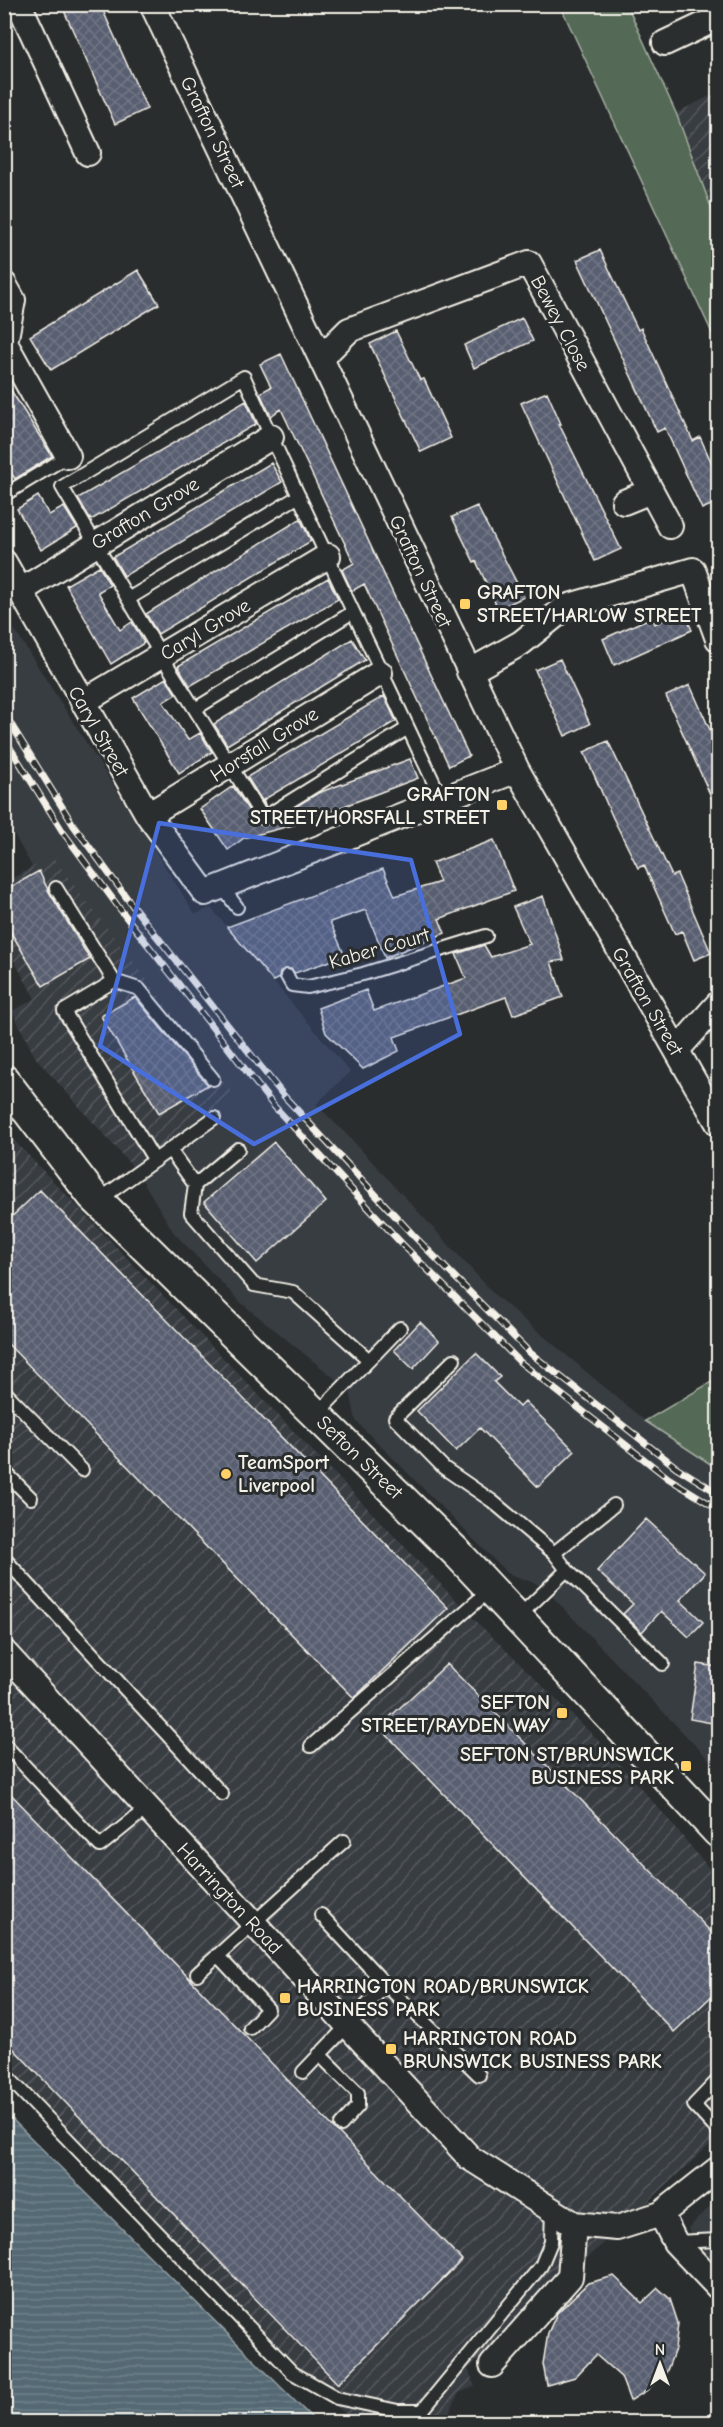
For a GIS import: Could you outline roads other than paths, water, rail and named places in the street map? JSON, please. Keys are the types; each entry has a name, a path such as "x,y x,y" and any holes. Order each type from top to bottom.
{"street":[{"path":"19,4 88,153"},
{"name":"Grafton Street","path":"152,4 517,770 718,1123"},
{"path":"665,43 718,18"},
{"name":"Bewey Close","path":"321,358 349,330 529,263 670,526"},
{"path":"4,284 13,300 5,343 68,456"},
{"name":"Grafton Grove","path":"20,591 271,437"},
{"path":"624,502 651,491"},
{"name":"Caryl Grove","path":"83,702 328,556"},
{"name":"Caryl Street","path":"4,562 148,815 214,890"},
{"path":"469,672 521,643 566,607 693,570 718,639"},
{"name":"Horsfall Grove","path":"148,815 380,673"},
{"path":"214,890 517,770"},
{"path":"677,1050 718,1004"},
{"name":"Sefton Street","path":"4,1080 98,1201 458,1554 718,1832"},
{"name":"Harrington Road","path":"4,1652 470,2158 574,2224"},
{"path":"492,2364 570,2277 574,2224 617,2228 661,2214 718,2169"},
{"path":"661,2214 675,2242 718,2287"}],"lane":[{"path":"408,728 263,818 161,655 62,487 244,377 380,673 408,728 442,800"},
{"path":"4,495 68,456"},
{"path":"128,599 299,496"},
{"path":"195,709 353,612"},
{"path":"56,888 114,981 139,990 213,1079"},
{"path":"214,890 237,907"},
{"name":"Kaber Court","path":"287,976 292,985 308,987 363,974 486,936"},
{"path":"114,981 64,1011 155,1161"},
{"path":"98,1201 214,1118"},
{"path":"238,1149 195,1185 191,1213 254,1285 293,1292 369,1360"},
{"path":"170,1150 195,1185"},
{"path":"316,1415 400,1328"},
{"path":"454,1360 395,1418 444,1468 492,1501 554,1553 567,1570 663,1664"},
{"path":"4,1391 82,1470"},
{"path":"4,1471 31,1498"},
{"path":"554,1553 614,1505"},
{"path":"4,1558 222,1794"},
{"path":"518,1618 567,1570"},
{"path":"311,1746 490,1589"},
{"path":"4,1744 100,1846 147,1808"},
{"path":"197,1974 344,1841"},
{"path":"321,1915 386,1985 479,2075"},
{"path":"217,1955 268,2009 250,2028"},
{"path":"303,2072 346,2024 386,1985"},
{"path":"319,2054 358,2093 358,2106 340,2125"},
{"path":"4,2073 293,2373 337,2398 398,2411 422,2411 541,2266 550,2242 552,2210"},
{"path":"718,2080 694,2105 718,2131"},
{"path":"675,2242 718,2240"}],"water":[{"path":"5,2112 316,2422 5,2422"}],"railway":[{"path":"4,713 74,826 132,905 284,1096 413,1235 529,1352 676,1467 718,1493"},
{"path":"4,738 63,832 123,913 273,1105 403,1245 520,1362 668,1478 718,1509"}],"place":[{"name":"GRAFTON STREET/HARLOW STREET","path":"465,604"},
{"name":"GRAFTON STREET/HORSFALL STREET","path":"502,805"},
{"name":"TeamSport Liverpool","path":"226,1474"},
{"name":"SEFTON STREET/RAYDEN WAY","path":"562,1713"},
{"name":"SEFTON ST/BRUNSWICK BUSINESS PARK","path":"686,1766"},
{"name":"HARRINGTON ROAD/BRUNSWICK BUSINESS PARK","path":"285,1998"},
{"name":"HARRINGTON ROAD BRUNSWICK BUSINESS PARK","path":"391,2049"}]}
